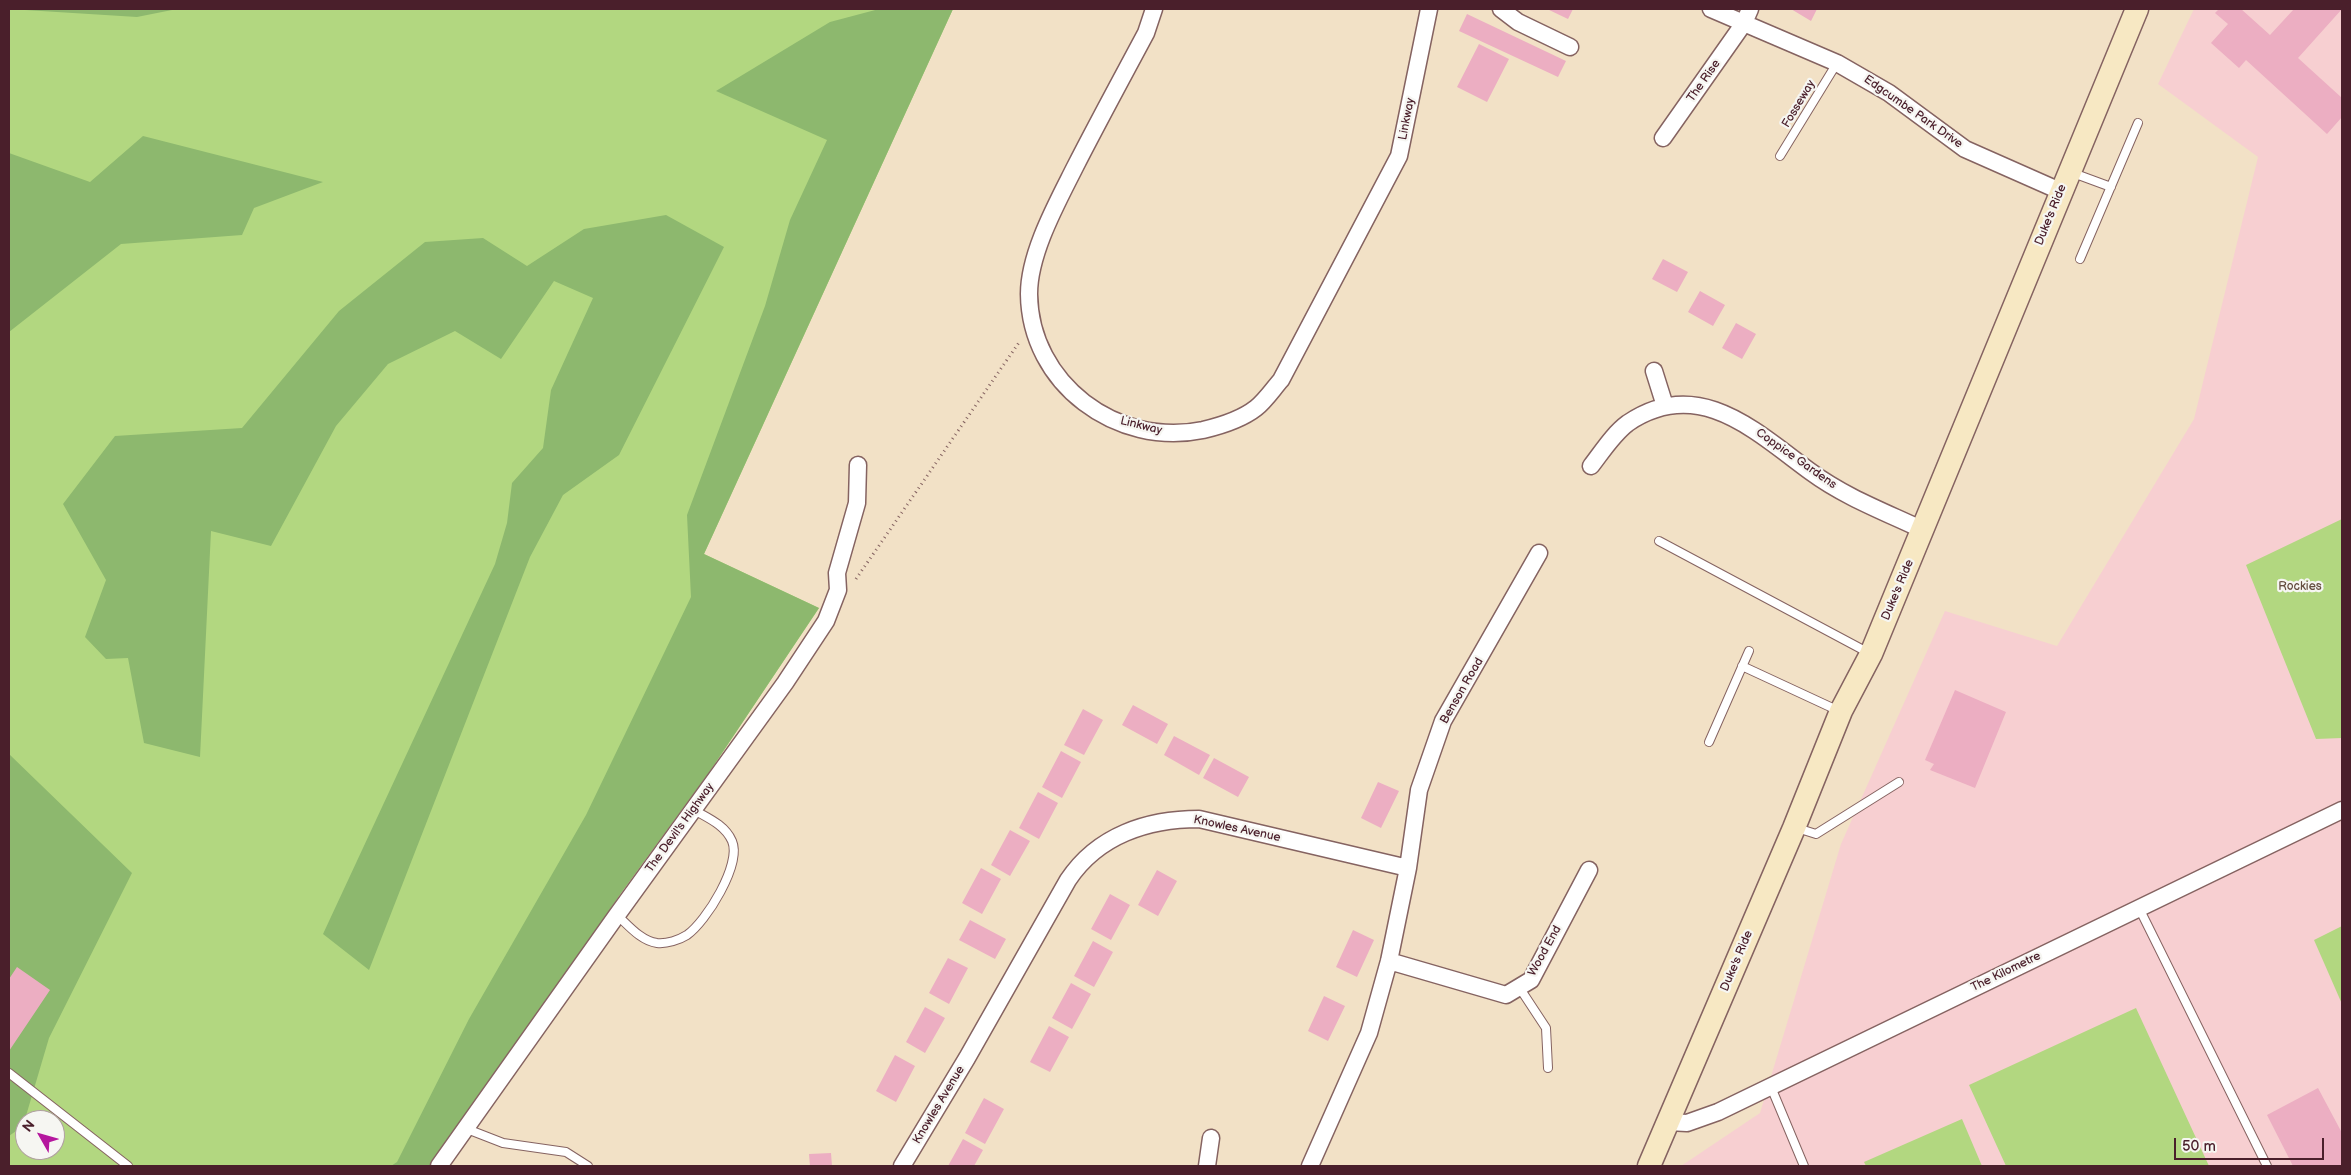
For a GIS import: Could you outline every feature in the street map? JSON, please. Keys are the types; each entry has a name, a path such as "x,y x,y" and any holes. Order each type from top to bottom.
{"main road":[{"name":"Duke's Ride","path":"1650,1166 1794,828 1841,711 1871,654 2064,181 2137,9"}],"street":[{"name":"Linkway","path":"1154,9 1146,33 1048,220 1036,255 1029,292 1032,324 1042,351 1060,381 1079,400 1105,416 1133,427 1162,433 1188,433 1216,427 1255,408 1281,380 1399,156 1429,9"},
{"path":"1501,9 1518,22 1570,47"},
{"name":"Edgcumbe Park Drive","path":"1711,9 1747,16 1837,62 1889,93 1965,149 2064,181"},
{"name":"The Rise","path":"1663,138 1747,16"},
{"path":"1654,371 1665,406"},
{"name":"Coppice Gardens","path":"1591,466 1614,436 1628,424 1665,406 1691,404 1733,417 1772,441 1812,473 1861,502 1923,530"},
{"name":"The Devil's Highway","path":"439,1166 617,914 694,810 826,621 838,590 837,573 857,503 858,465"},
{"name":"Benson Road","path":"1408,868 1419,790 1443,721 1539,553"},
{"name":"The Kilometre","path":"1668,1122 1686,1124 1718,1112 2342,810"},
{"name":"Knowles Avenue","path":"902,1166 967,1058 1068,880 1082,861 1102,845 1124,832 1147,824 1173,819 1199,819 1408,868"},
{"path":"1310,1166 1369,1033 1389,961 1408,868"},
{"name":"Wood End","path":"1389,961 1506,995 1531,980 1589,870"},
{"path":"1207,1166 1211,1138"}],"lane":[{"name":"Fosseway","path":"1780,156 1837,62"},
{"path":"2080,259 2138,123"},
{"path":"2064,181 2111,187"},
{"path":"1660,541 1871,654"},
{"path":"1709,742 1749,651"},
{"path":"1742,666 1841,711"},
{"path":"1794,828 1816,834 1899,782"},
{"path":"617,914 644,938 657,943 672,941 687,934 700,921 720,894 732,860 733,843 724,828 694,810"},
{"path":"2139,908 2267,1166"},
{"path":"1519,987 1546,1028 1548,1068"},
{"path":"9,1073 128,1166"},
{"path":"1771,1087 1804,1166"},
{"path":"466,1128 503,1143 566,1152 588,1166"}],"path":[{"path":"838,590 856,579 1032,324"}],"shaded area":[{"path":"2194,9 2342,9 2342,1166 1681,1166 1760,1113 1841,844 1945,611 2057,646 2194,419 2258,157 2158,84"}],"green space":[{"path":"9,9 953,9 704,554 819,608 710,771 621,893 495,1078 447,1166 9,1166"},
{"path":"9,9 177,9 137,17"},
{"path":"879,9 953,9 704,554 819,608 710,771 621,893 495,1078 447,1166 391,1166 397,1162 469,1019 586,815 691,597 687,515 765,306 790,220 827,140 716,91 830,22"},
{"path":"143,136 323,182 254,208 242,235 121,244 9,332 9,153 90,182"},
{"path":"666,215 724,247 619,455 563,495 530,557 369,970 323,934 495,564 507,523 512,483 543,448 551,390 593,298 554,281 501,359 455,331 388,364 336,426 271,546 211,531 200,757 144,743 128,658 106,659 85,637 106,580 63,504 115,436 242,428 339,311 425,242 483,238 527,266 584,229"},
{"name":"Rockies","path":"2342,519 2342,738 2316,739 2246,565"},
{"path":"9,754 132,873 49,1038 28,1110 15,1110 15,1132 9,1136"},
{"path":"2342,926 2342,1004 2314,940"},
{"path":"2136,1008 2209,1166 2006,1166 1969,1085"},
{"path":"1962,1119 1982,1166 1866,1166 1864,1162"}],"building":[{"path":"1547,9 1573,9 1568,19"},
{"path":"1791,9 1817,9 1811,21"},
{"path":"2219,9 2241,9 2270,35 2294,9 2342,9 2298,58 2342,98 2342,117 2327,134 2246,60 2239,68 2211,43 2228,24 2215,13"},
{"path":"1467,14 1566,61 1558,77 1459,31"},
{"path":"1479,44 1509,59 1487,102 1457,87"},
{"path":"1663,259 1688,272 1677,292 1652,279"},
{"path":"1700,291 1725,305 1713,326 1688,312"},
{"path":"1736,323 1756,334 1742,359 1722,348"},
{"path":"1955,690 2006,712 1975,788 1930,770 1934,764 1925,760"},
{"path":"1133,705 1168,724 1157,744 1122,725"},
{"path":"1083,709 1103,720 1084,755 1064,745"},
{"path":"1174,736 1210,755 1199,775 1164,755"},
{"path":"1061,751 1081,762 1062,798 1042,787"},
{"path":"1214,758 1249,777 1238,797 1203,778"},
{"path":"1378,782 1399,791 1381,828 1361,818"},
{"path":"1038,792 1058,803 1039,839 1019,828"},
{"path":"1010,830 1030,841 1010,876 991,865"},
{"path":"981,868 1001,879 982,914 962,903"},
{"path":"1157,870 1177,881 1158,916 1138,905"},
{"path":"1110,894 1130,905 1111,940 1091,929"},
{"path":"970,920 1006,939 995,959 959,940"},
{"path":"1353,930 1374,940 1357,977 1336,967"},
{"path":"1093,941 1113,952 1094,987 1074,976"},
{"path":"948,958 968,968 949,1004 929,993"},
{"path":"17,967 50,990 9,1051 9,979"},
{"path":"1071,983 1091,994 1072,1029 1052,1018"},
{"path":"1324,996 1345,1006 1328,1041 1308,1031"},
{"path":"925,1007 945,1018 925,1053 906,1042"},
{"path":"1049,1026 1069,1037 1050,1072 1030,1062"},
{"path":"895,1055 915,1066 896,1102 876,1091"},
{"path":"2318,1088 2342,1133 2342,1166 2293,1166 2267,1115"},
{"path":"984,1098 1004,1109 985,1144 965,1133"},
{"path":"963,1139 983,1150 974,1166 948,1166"},
{"path":"831,1153 832,1166 810,1166 809,1154"}]}
